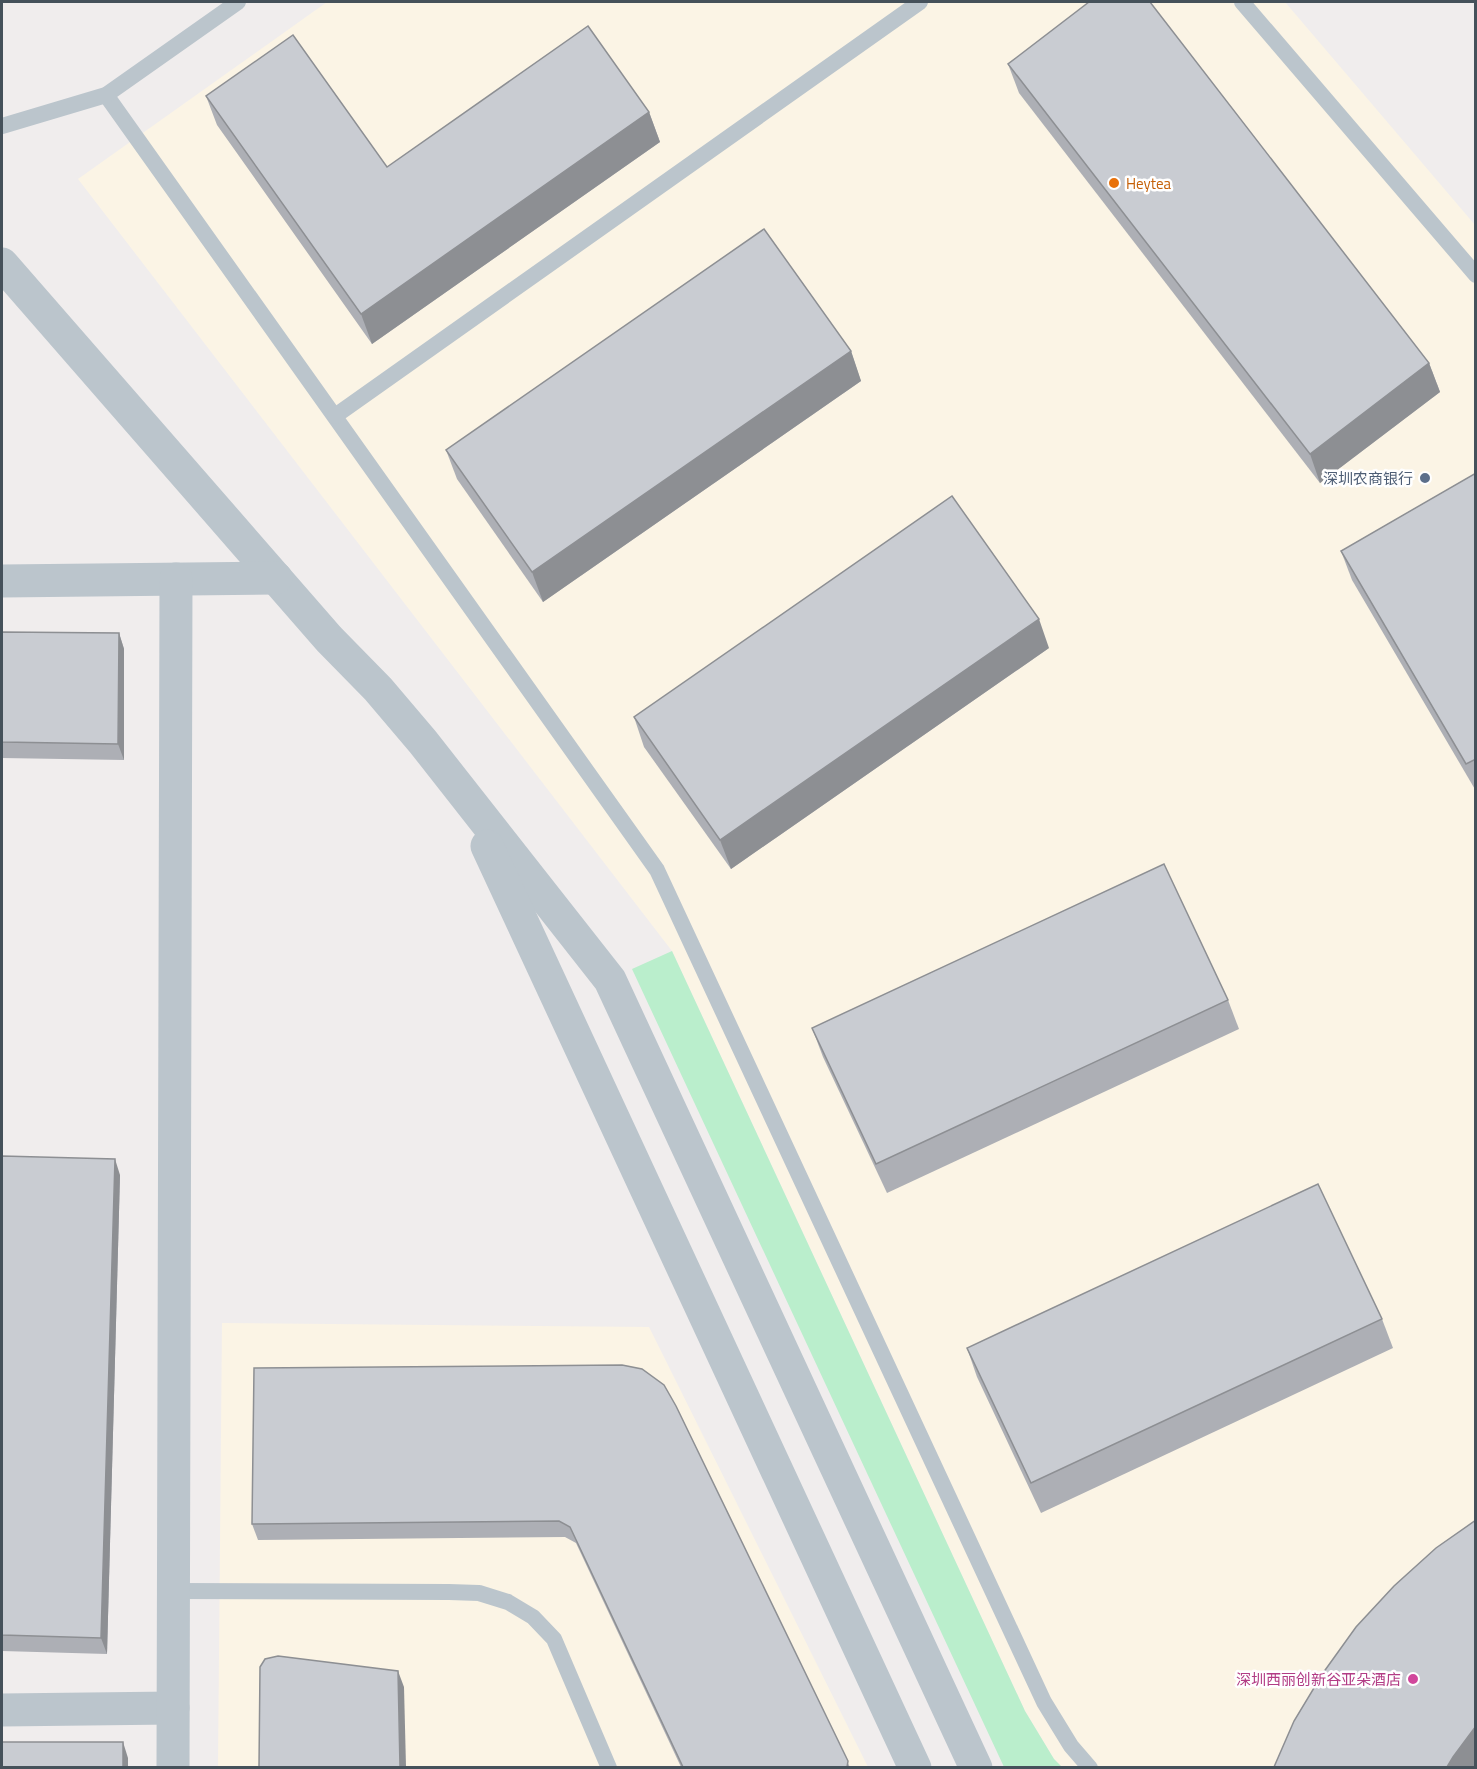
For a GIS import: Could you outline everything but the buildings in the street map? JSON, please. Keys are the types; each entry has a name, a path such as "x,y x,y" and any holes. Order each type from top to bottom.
{"street":[{"path":"3,267 329,639 423,742 610,980 976,1767"},
{"path":"2,581 276,578"},
{"path":"173,1767 176,579"},
{"path":"465,798 915,1767"},
{"path":"2,1710 173,1708"}],"lane":[{"path":"2,126 106,95 238,2"},
{"path":"334,416 920,2"},
{"path":"1242,2 1476,275"},
{"path":"106,95 657,870 1044,1702 1071,1746 1090,1767"},
{"path":"174,1591 459,1592 479,1593 508,1602 533,1617 554,1640 609,1767"}],"shaded area":[{"path":"327,2 1285,2 1475,225 1475,1767 1062,1768 1054,1759 1025,1711 672,951 78,179"},
{"path":"222,1323 649,1327 868,1767 218,1768"}],"green space":[{"path":"672,951 1025,1711 1054,1759 1062,1767 1004,1767 632,969"}],"place":[{"name":"Heytea","path":"1114,183"},
{"name":"深圳农商银行","path":"1425,478"},
{"name":"深圳西丽创新谷亚朵酒店","path":"1413,1679"}]}
